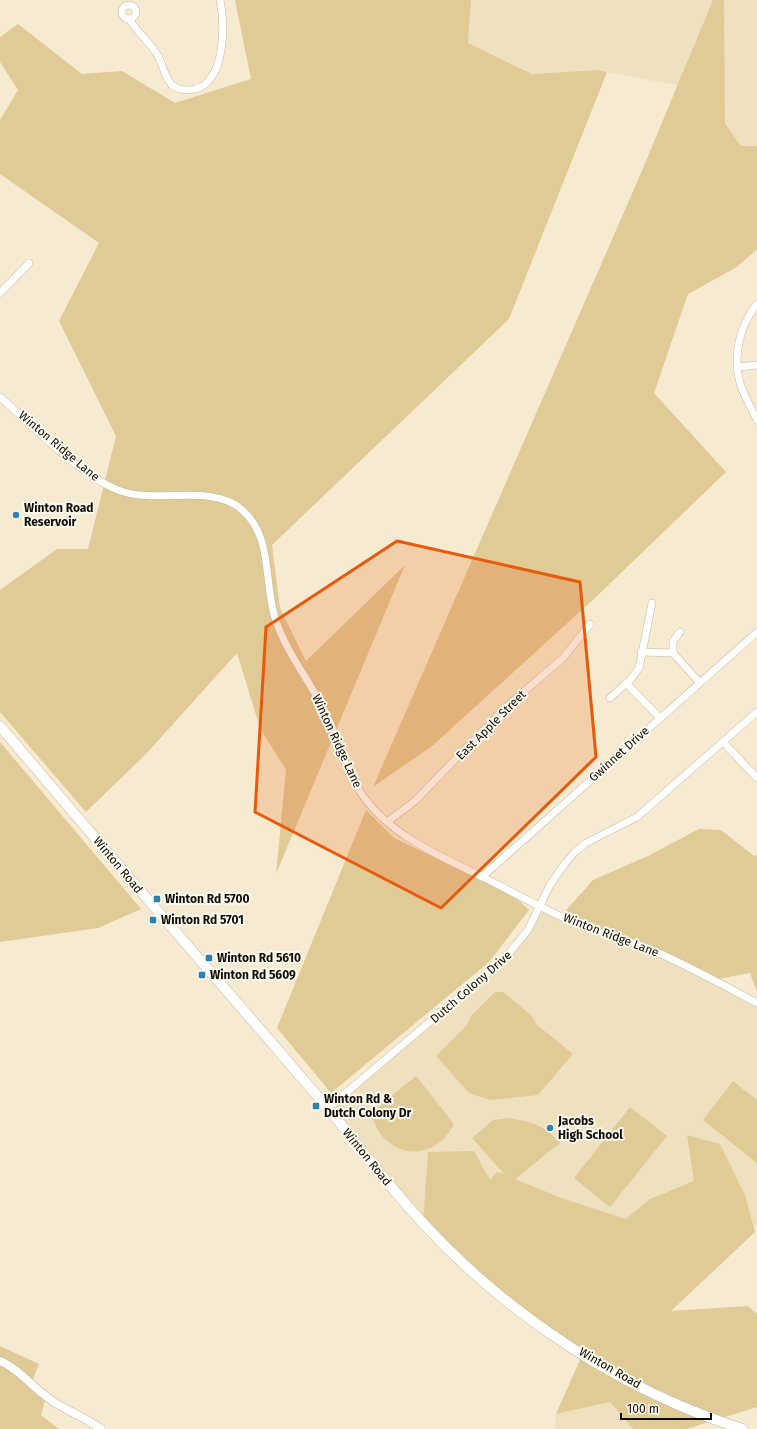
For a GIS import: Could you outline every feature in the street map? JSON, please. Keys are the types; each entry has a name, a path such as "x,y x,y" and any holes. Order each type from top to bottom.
{"main road":[{"name":"Winton Road","path":"0,726 151,904 328,1108 423,1223 471,1270 553,1333 615,1372 684,1407 715,1420 743,1429"}],"street":[{"path":"129,19 156,53 173,86 190,91 201,88 214,75 222,47 220,0"},
{"path":"0,293 29,263"},
{"path":"757,304 748,316 741,334 737,356 741,385 757,420"},
{"path":"738,367 757,365"},
{"name":"Winton Ridge Lane","path":"0,397 74,462 87,472 115,489 136,495 218,497 234,504 247,515 257,528 261,539 271,605 280,632 324,708 358,790 387,822 446,860 574,922 660,953 757,1003"},
{"path":"610,698 634,675 639,668 652,603"},
{"name":"East Apple Street","path":"387,822 414,801 506,707 563,658 590,624"},
{"path":"673,653 674,642 680,632"},
{"name":"Gwinnet Drive","path":"482,877 757,632"},
{"path":"641,652 673,653 700,683"},
{"path":"626,683 660,718"},
{"name":"Dutch Colony Drive","path":"328,1108 505,958 528,930 557,873 575,852 586,843 637,817 757,712"},
{"path":"723,742 757,778"},
{"path":"0,1361 11,1366 46,1397 87,1419 101,1429"}],"highlighted area":[{"path":"397,541 580,582 596,757 441,908 255,812 266,627"}],"shaded area":[{"path":"235,0 471,0 468,43 532,74 597,70 607,72 509,319 272,545 280,608 306,661 405,565 276,874 286,770 260,728 237,653 146,754 86,812 0,712 0,590 57,549 88,549 116,436 59,321 99,243 0,174 0,120 18,90 0,62 0,37 18,24 82,74 122,71 175,103 251,79"},
{"path":"471,0 757,0 757,146 741,146 702,90 597,70 532,74 468,43"},
{"path":"713,0 724,0 725,123 741,146 757,146 757,249 737,267 688,294 654,393 726,472 596,597 432,746 373,787 641,173"},
{"path":"0,742 141,909 98,928 0,942"},
{"path":"366,810 394,838 514,896 529,910 489,962 331,1093 277,1028"},
{"path":"699,829 721,830 754,856 757,855 757,992 750,973 712,980 660,953 561,916 593,880 648,856"},
{"name":"Jacobs High School","path":"541,905 631,943 757,1003 757,1224 600,1364 447,1248 328,1108 505,958"},
{"path":"495,992 503,992 532,1016 536,1024 573,1054 538,1095 490,1100 469,1093 436,1056 467,1025 471,1016"},
{"path":"416,1076 454,1124 445,1137 434,1146 421,1151 409,1151 397,1147 386,1140 377,1128 371,1113"},
{"path":"733,1081 757,1100 757,1163 703,1120"},
{"path":"630,1107 667,1136 610,1207 574,1178"},
{"path":"510,1118 538,1125 560,1143 515,1179 561,1198 626,1219 650,1199 694,1181 687,1135 720,1144 745,1195 755,1232 671,1311 748,1306 757,1314 757,1407 687,1429 633,1429 610,1402 556,1414 583,1353 526,1314 423,1223 428,1152 474,1151 490,1180 497,1172 504,1174 472,1138 493,1120"},
{"path":"0,1346 39,1364 31,1384 46,1397 41,1415 59,1429 0,1429"},
{"path":"610,1402 633,1429 555,1429 556,1414"}],"place":[{"name":"Winton Road Reservoir","path":"16,515"},
{"name":"Winton Rd 5700","path":"157,899"},
{"name":"Winton Rd 5701","path":"153,920"},
{"name":"Winton Rd 5610","path":"209,958"},
{"name":"Winton Rd 5609","path":"202,975"},
{"name":"Winton Rd & Dutch Colony Dr","path":"316,1106"},
{"name":"Jacobs High School","path":"550,1128"}]}
